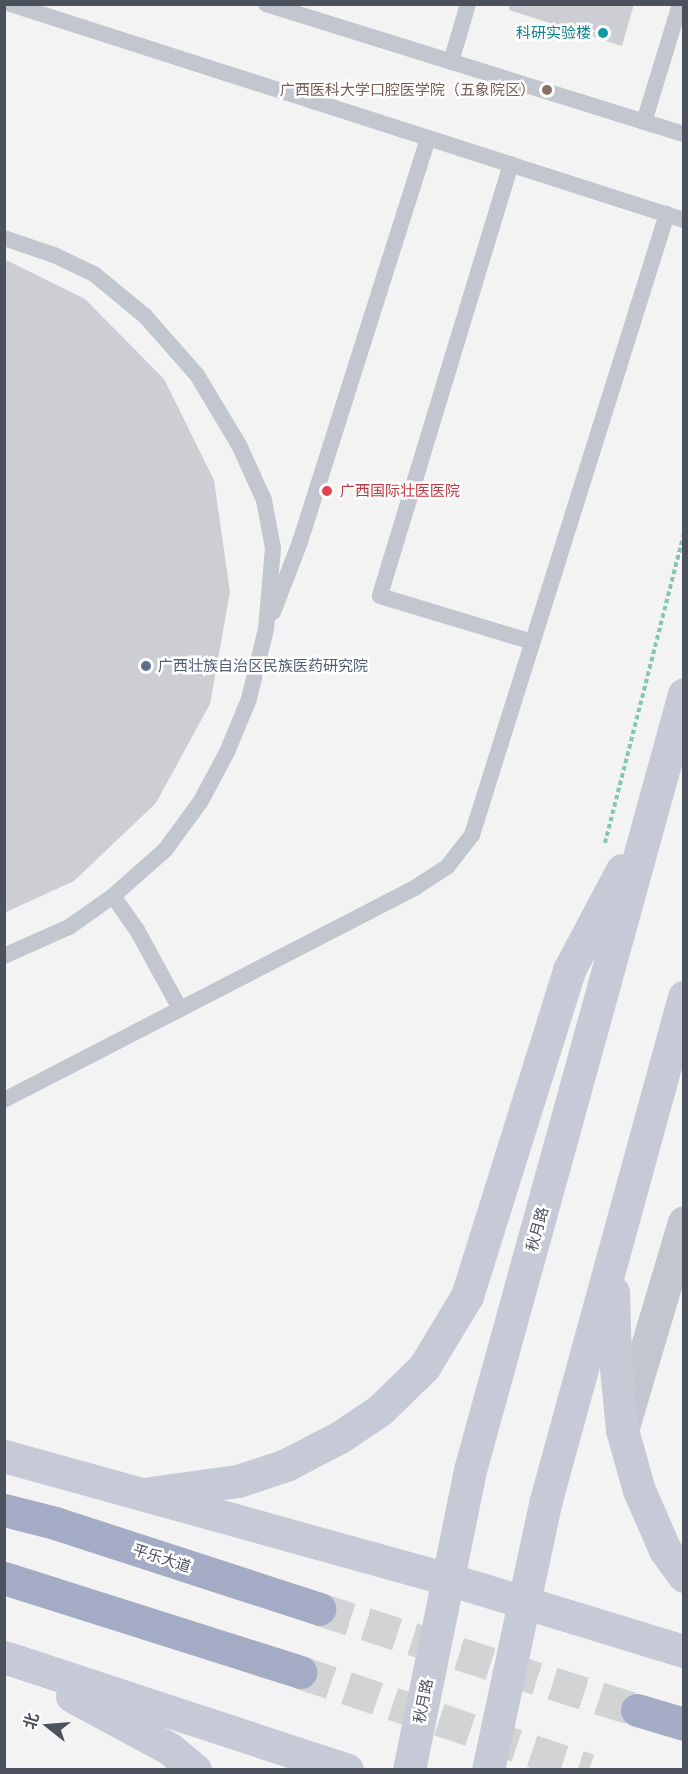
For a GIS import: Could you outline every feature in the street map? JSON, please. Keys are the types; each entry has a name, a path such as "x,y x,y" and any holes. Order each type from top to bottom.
{"highway":[{"name":"平乐大道","path":"4,1510 56,1523 319,1609"},
{"path":"4,1578 300,1672"},
{"path":"637,1710 684,1724"}],"main road":[{"name":"秋月路","path":"409,1770 470,1470 684,694"},
{"path":"143,1494 238,1481 286,1465 340,1437 380,1410 424,1367 467,1296 569,970 649,818"},
{"path":"488,1770 546,1500 684,998"},
{"path":"612,1260 615,1358 622,1430 639,1490 665,1550 684,1576"},
{"path":"4,1456 448,1579 684,1651"},
{"path":"4,1658 170,1749 195,1770"},
{"path":"4,1658 347,1770"}],"street":[{"path":"622,1430 684,1222"}],"lane":[{"path":"10,4 684,220"},
{"path":"266,4 684,134"},
{"path":"451,62 468,4"},
{"path":"644,122 680,4"},
{"path":"4,957 69,927 113,896 165,849 201,801 227,752 249,699 266,630 300,542 428,138"},
{"path":"511,164 380,596 532,642"},
{"path":"4,1100 416,887 447,867 472,835 667,214"},
{"path":"4,238 54,255 94,274 145,316 197,375 239,445 264,500 273,548 266,630"},
{"path":"113,896 137,930 180,1009"}],"path":[{"path":"602,855 684,533"}],"building":[{"name":"科研实验楼","path":"510,4 634,4 622,46 509,10"},
{"path":"4,259 85,299 164,379 214,480 230,592 210,704 156,803 74,881 4,913"}],"tunnel":[{"path":"319,1609 637,1710"},
{"path":"300,1672 589,1770"}],"place":[{"name":"科研实验楼","path":"603,33"},
{"name":"广西医科大学口腔医学院（五象院区）","path":"547,90"},
{"name":"广西国际壮医医院","path":"327,491"},
{"name":"广西壮族自治区民族医药研究院","path":"146,666"}]}
